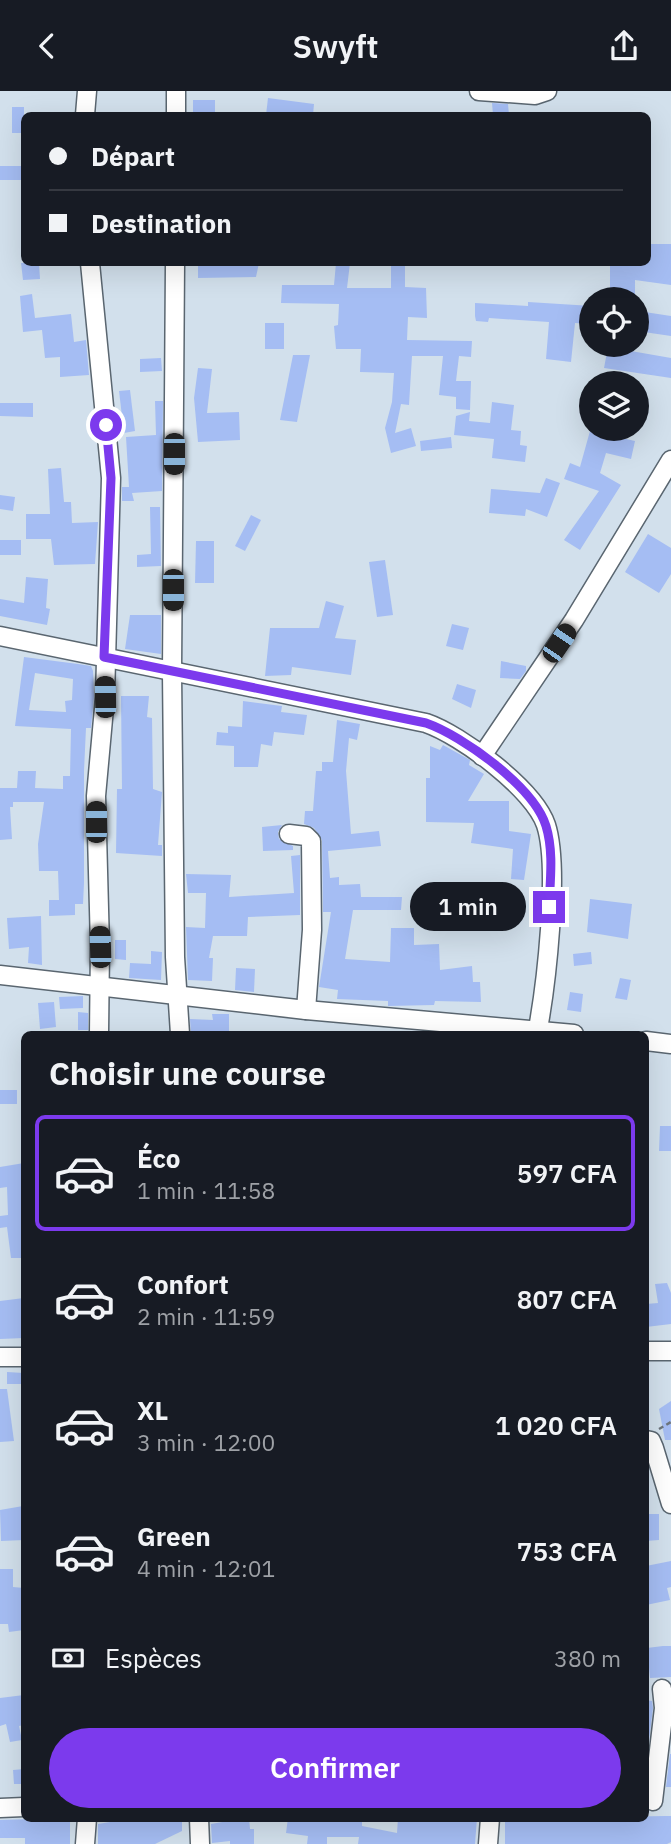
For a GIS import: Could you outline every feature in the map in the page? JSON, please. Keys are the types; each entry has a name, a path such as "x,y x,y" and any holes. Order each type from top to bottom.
{"street":[{"path":"85,112 87,91"},
{"path":"176,91 176,112"},
{"path":"479,91 534,95 547,91"},
{"path":"90,266 111,478 105,697 96,809 99,1031"},
{"path":"175,266 172,672 176,957 180,1031"},
{"path":"482,756 574,620 671,460"},
{"path":"0,636 426,723 448,730 482,756 538,809 550,841 548,929 538,1031"},
{"path":"289,834 306,836 311,841 312,930 306,1010"},
{"path":"0,975 179,997 527,1031"},
{"path":"649,1041 671,1044"},
{"path":"649,1351 671,1351"},
{"path":"0,1357 21,1357"},
{"path":"649,1441 654,1448 671,1504"},
{"path":"657,1801 664,1707 662,1689"},
{"path":"0,1808 21,1807"},
{"path":"85,1844 87,1822"},
{"path":"199,1822 200,1844"},
{"path":"488,1844 490,1822"}],"building":[{"path":"268,98 314,104 313,112 266,112"},
{"path":"193,100 215,100 215,112 193,112"},
{"path":"492,103 508,104 509,112 493,112"},
{"path":"12,107 24,107 24,112 21,112 21,133 12,133"},
{"path":"0,166 21,166 21,180 0,180"},
{"path":"651,244 671,244 671,285 635,280 635,287 610,287 610,266 651,266"},
{"path":"21,266 39,266 40,279 23,280"},
{"path":"198,266 258,266 256,277 198,278"},
{"path":"336,266 350,266 347,288 391,288 391,266 405,266 405,287 426,288 427,318 408,317 407,340 472,341 471,357 459,356 456,381 471,381 470,410 456,409 456,397 439,395 443,356 412,356 409,405 401,404 395,433 411,428 416,446 391,453 385,428 392,402 394,373 360,372 361,349 336,349 334,326 338,325 339,304 281,303 282,285 334,285"},
{"path":"32,294 35,318 71,314 74,342 86,340 89,375 60,377 60,357 45,358 42,330 23,332 20,296"},
{"path":"528,302 579,305 579,323 575,323 571,362 546,359 549,322 489,318 488,322 476,321 475,303 528,306"},
{"path":"649,313 671,316 671,336 649,333"},
{"path":"265,323 284,323 284,349 265,349"},
{"path":"649,354 671,358 671,378 649,375 649,371 604,368 606,357 649,357"},
{"path":"293,355 310,355 297,422 280,420"},
{"path":"161,358 162,371 140,372 140,359"},
{"path":"198,368 212,369 207,413 239,412 240,440 198,442 194,398"},
{"path":"130,390 135,431 124,433 119,391"},
{"path":"155,401 163,401 162,491 132,493 134,501 122,501 122,487 129,487 126,437 156,435"},
{"path":"492,402 514,405 511,430 521,431 520,445 527,446 525,462 492,458 494,439 454,435 456,416 470,412 469,421 490,423"},
{"path":"0,403 33,403 33,417 0,416"},
{"path":"451,437 452,448 421,451 420,441"},
{"path":"587,441 635,441 631,459 606,453 600,473 621,485 580,550 564,540 599,491 564,479 570,463 580,467"},
{"path":"61,468 64,502 71,502 72,523 98,522 95,564 54,565 51,539 26,539 26,514 50,514 48,469"},
{"path":"546,478 560,483 547,517 526,509 525,516 489,513 491,489 540,493"},
{"path":"0,495 15,497 13,511 0,509"},
{"path":"150,507 160,507 161,566 137,567 137,555 151,554"},
{"path":"251,515 261,520 245,551 235,546"},
{"path":"648,534 671,548 671,574 659,593 625,572"},
{"path":"0,540 21,540 21,555 0,555"},
{"path":"196,541 214,541 214,583 195,583"},
{"path":"385,560 393,615 377,617 369,562"},
{"path":"26,577 48,579 46,608 50,609 47,625 0,616 0,599 24,603"},
{"path":"326,601 344,606 335,638 356,640 351,675 292,667 291,675 265,676 270,628 319,628"},
{"path":"130,615 161,615 161,654 125,649"},
{"path":"452,624 469,628 463,650 446,646"},
{"path":"24,657 91,666 94,696 91,728 86,728 83,904 75,904 75,915 49,916 49,900 59,900 58,871 39,871 38,844 44,802 13,802 13,807 10,807 12,839 0,840 0,788 17,788 18,771 36,771 35,788 63,789 63,776 70,776 71,729 15,726","holes":["35,673 73,679 72,700 65,701 66,712 29,710"]},
{"path":"501,661 526,666 526,671 520,679 500,678"},
{"path":"457,684 476,690 471,708 452,699"},
{"path":"121,696 149,696 147,717 152,718 153,789 162,792 158,845 162,845 162,856 116,853 117,789 122,789"},
{"path":"243,701 282,706 281,712 307,715 304,735 274,732 272,746 261,744 258,767 234,767 234,746 216,745 217,732 228,733 228,726 242,727"},
{"path":"337,720 360,724 357,740 349,738 346,771 351,834 379,831 381,846 328,851 330,878 339,877 339,885 360,884 361,897 402,897 401,910 353,910 345,959 390,962 391,928 414,928 414,945 439,944 440,970 472,966 473,982 480,982 481,1002 435,1001 434,1005 388,1006 388,1001 337,999 338,990 319,987 331,912 323,912 322,840 314,828 304,824 305,811 313,811 316,771 322,771 322,762 333,762"},
{"path":"443,745 470,760 469,765 484,774 468,801 509,801 509,831 531,834 524,880 511,879 513,849 471,843 474,823 426,822 426,778 430,778 430,746 440,750"},
{"path":"282,825 278,832 279,839 293,846 293,850 263,851 262,827"},
{"path":"300,855 300,915 248,917 247,936 213,936 209,958 213,958 212,981 188,980 186,927 205,928 206,893 188,893 186,874 231,875 229,897 294,893 291,856"},
{"path":"449,888 448,915 426,913 427,889"},
{"path":"590,899 632,904 628,939 587,932"},
{"path":"41,916 42,965 28,963 29,947 9,949 7,918"},
{"path":"115,940 126,940 126,960 115,959"},
{"path":"151,951 162,952 161,980 129,978 130,963 151,964"},
{"path":"591,952 592,964 574,966 573,954"},
{"path":"236,968 255,969 254,992 235,990"},
{"path":"620,978 631,980 627,1000 615,998"},
{"path":"570,992 583,994 581,1012 567,1010"},
{"path":"83,996 83,1008 60,1009 59,997"},
{"path":"54,1002 56,1027 40,1029 38,1003"},
{"path":"78,1012 88,1013 88,1030 78,1030"},
{"path":"212,1014 229,1014 229,1031 191,1031 190,1019 213,1020"},
{"path":"0,1090 17,1090 17,1104 0,1104"},
{"path":"660,1126 671,1126 671,1151 659,1151"},
{"path":"21,1164 21,1258 11,1258 7,1227 0,1228 0,1216 8,1215 7,1187 0,1188 0,1167"},
{"path":"667,1283 671,1293 671,1324 649,1327 649,1304 658,1303 655,1284"},
{"path":"21,1298 21,1338 0,1339 0,1301"},
{"path":"7,1372 21,1373 21,1384 7,1384"},
{"path":"0,1389 7,1389 14,1441 0,1442"},
{"path":"671,1401 671,1440 665,1440 659,1409"},
{"path":"21,1506 21,1540 1,1541 0,1510"},
{"path":"649,1514 659,1514 659,1540 649,1541"},
{"path":"671,1561 671,1587 667,1588 670,1600 649,1604 649,1565"},
{"path":"0,1569 13,1569 13,1587 21,1588 21,1630 9,1632 8,1624 0,1624"},
{"path":"671,1646 671,1677 650,1678 649,1648"},
{"path":"21,1695 21,1740 10,1742 6,1724 0,1726 0,1698"},
{"path":"649,1700 652,1701 649,1741"},
{"path":"670,1754 671,1787 666,1787"},
{"path":"21,1769 21,1784 14,1784 13,1770"},
{"path":"649,1816 671,1816 671,1842 505,1844 505,1822 649,1822"},
{"path":"0,1820 70,1822 70,1844 25,1844 25,1838 0,1838"},
{"path":"182,1822 182,1831 155,1844 98,1844 98,1824"},
{"path":"249,1822 250,1829 254,1829 254,1844 230,1844 230,1841 212,1843 211,1824"},
{"path":"287,1822 362,1822 362,1826 397,1833 398,1822 477,1822 475,1844 358,1844 359,1837 327,1837 327,1844 307,1844 308,1836 286,1833"}],"route":[{"path":"106,425 111,478 104,657 426,723 448,730 526,794 538,809 550,841 549,907"}]}
